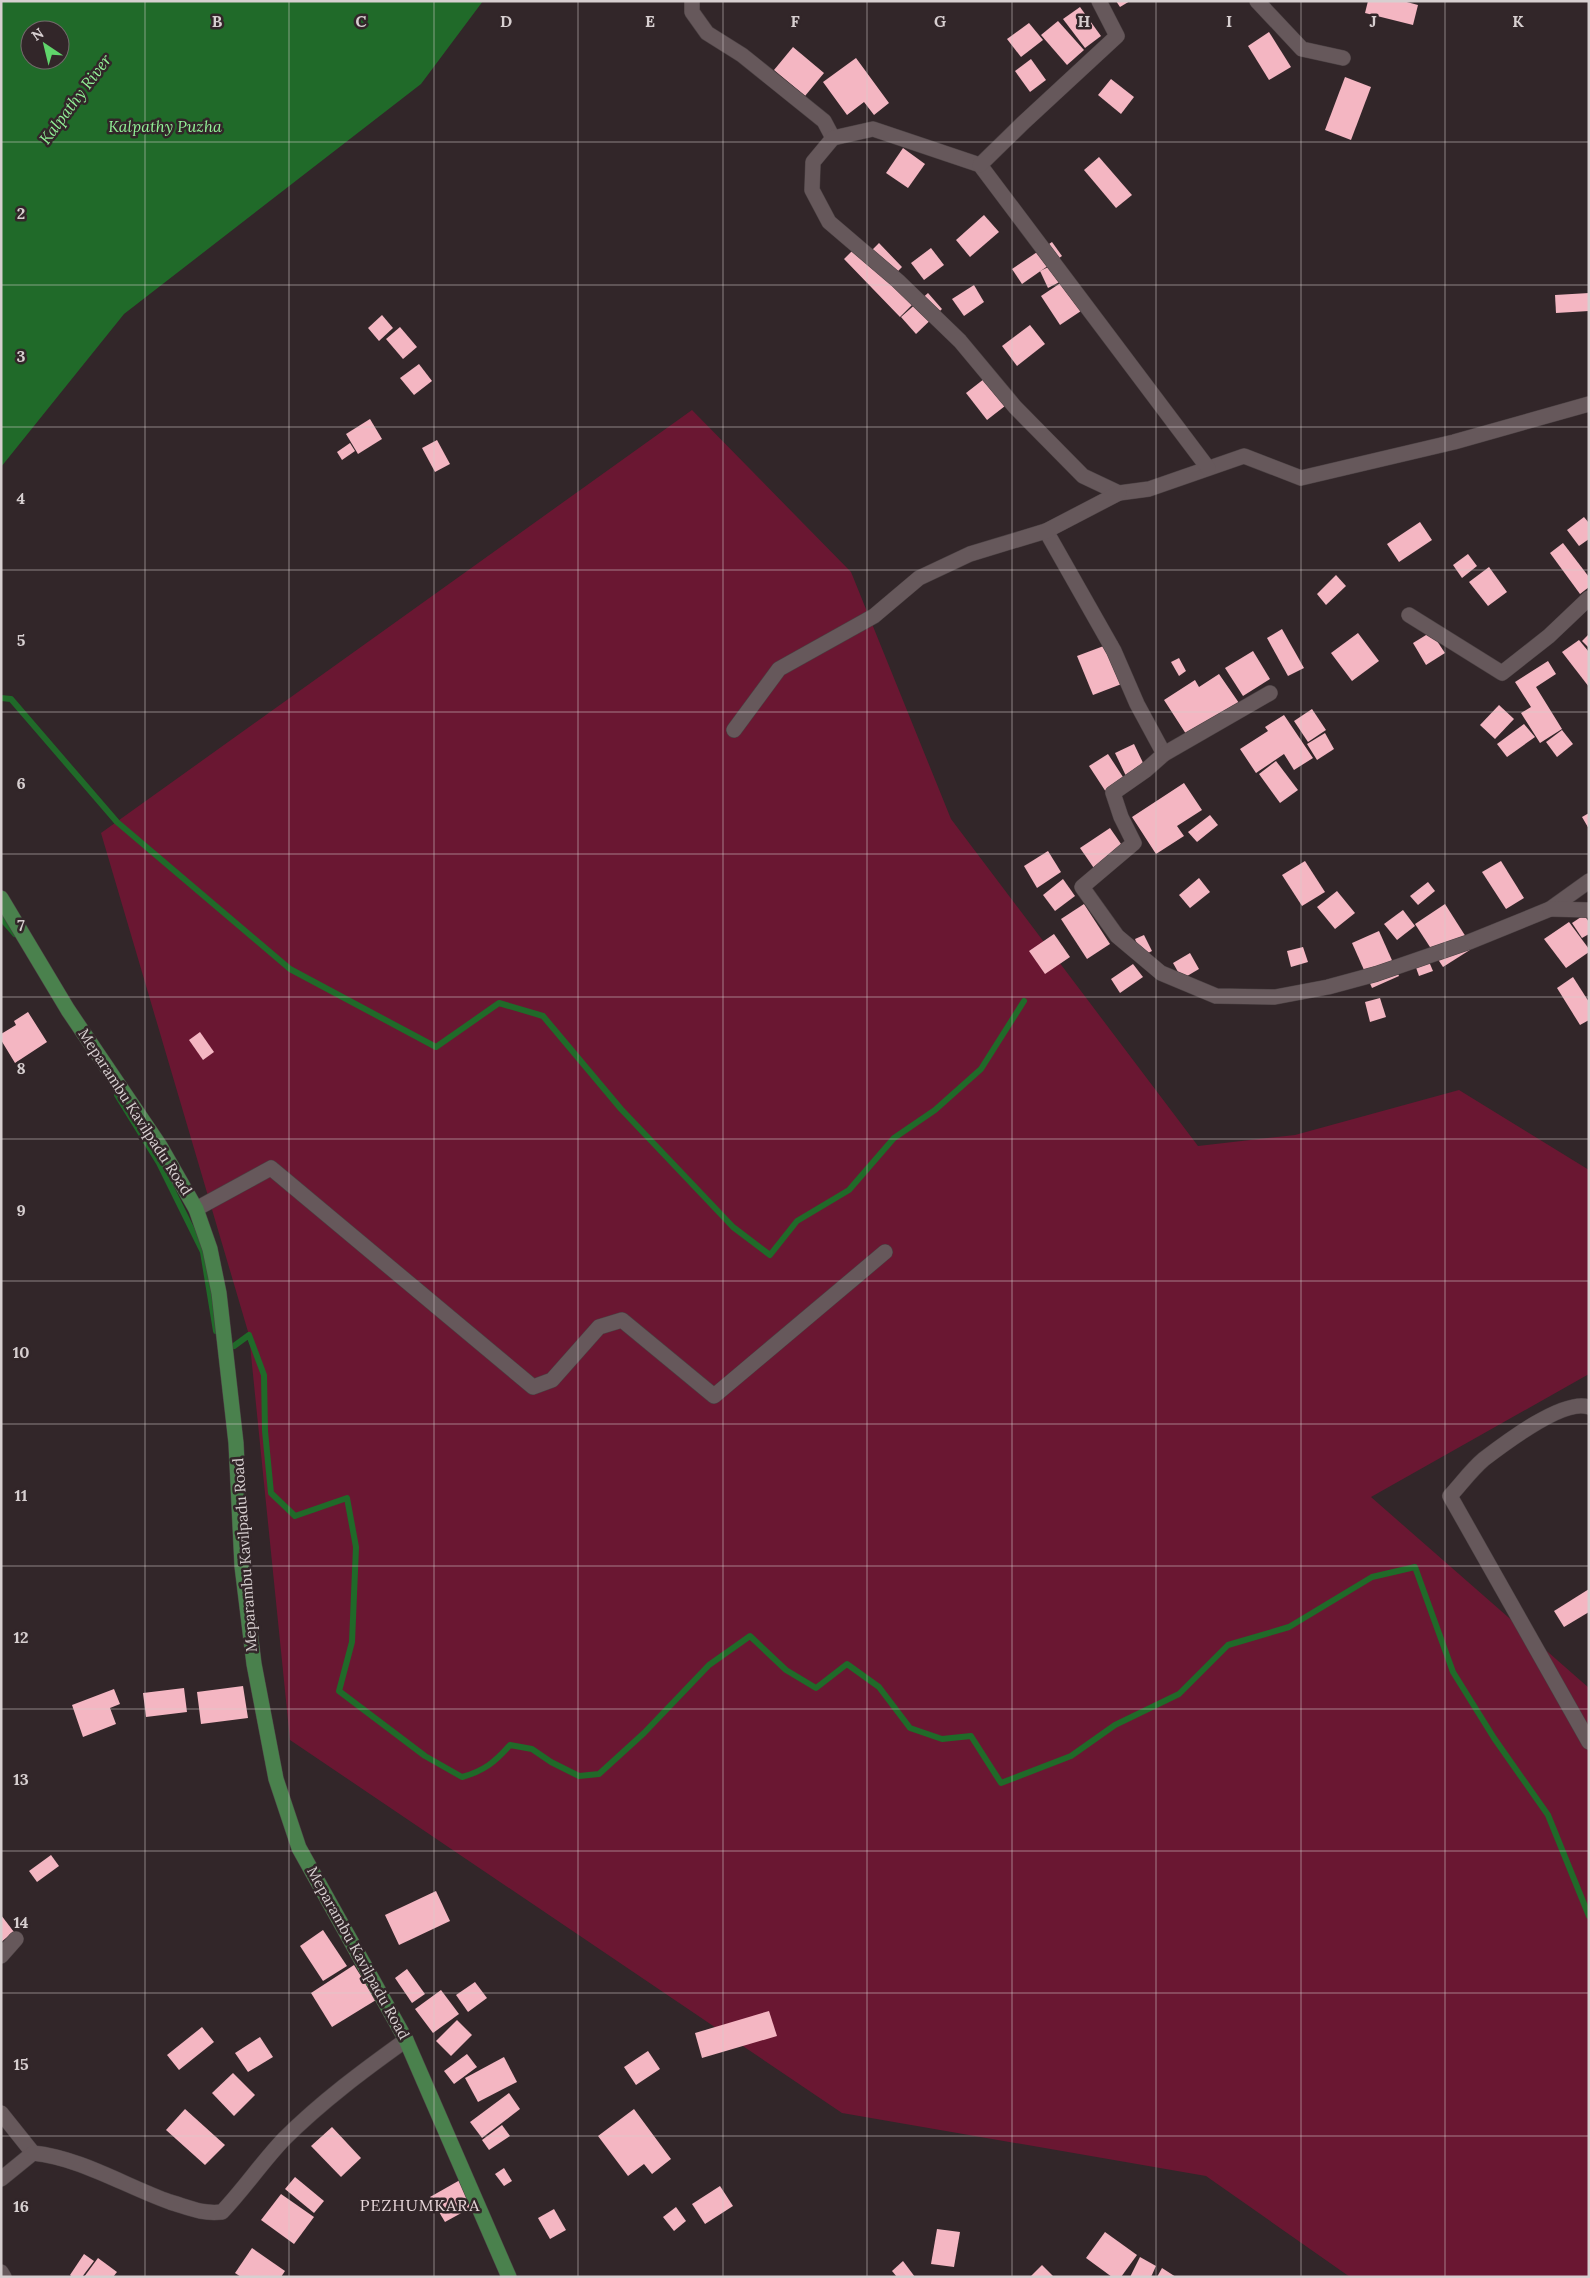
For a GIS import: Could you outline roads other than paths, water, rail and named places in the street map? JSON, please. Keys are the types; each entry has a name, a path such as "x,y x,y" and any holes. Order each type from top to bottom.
{"main road":[{"name":"Meparambu Kavilpadu Road","path":"1,898 68,1010 160,1146 196,1209 210,1249 219,1293 236,1443 242,1566 254,1664 276,1779 299,1848 406,2040 509,2277"}],"street":[{"path":"692,1 692,12 707,34 742,55 824,121 833,138"},
{"path":"980,165 1023,122 1117,36 1099,1"},
{"path":"1257,1 1302,49 1343,58"},
{"path":"1119,493 1084,476 1015,408 960,341 898,281 829,222 812,190 813,162 833,138 873,129 980,165 1208,468"},
{"path":"734,730 779,669 874,616 919,578 970,554 1046,531 1119,493 1149,488 1244,456 1301,478 1454,442 1589,404"},
{"path":"1046,531 1114,651 1137,704 1164,754"},
{"path":"1409,615 1502,673 1549,636 1589,598"},
{"path":"1270,693 1164,754 1146,770 1113,793 1121,817 1134,844 1082,887 1117,936 1162,973 1216,996 1274,997 1328,987 1376,974 1469,942 1550,909 1589,881"},
{"path":"1550,909 1589,910"},
{"path":"196,1209 271,1168 533,1387 552,1380 599,1327 622,1320 714,1396 885,1252"},
{"path":"1589,1407 1583,1405 1566,1409 1543,1419 1483,1460 1450,1496 1589,1742"},
{"path":"1,1956 16,1939"},
{"path":"1,2179 33,2153 55,2155 150,2195 206,2214 222,2212 284,2140 324,2104 406,2040"},
{"path":"1,2113 33,2153"},
{"path":"1,2272 4,2277"}],"water":[{"name":"Kalpathy Puzha","path":"1,1 483,1 421,84 124,314 1,467"}],"waterway":[{"path":"1,698 11,699 117,822 290,969 436,1047 499,1003 543,1016 621,1109 733,1227 770,1255 797,1221 849,1190 894,1138 935,1110 981,1069 1024,1001"},
{"path":"1,918 15,934"},
{"path":"117,1095 159,1163 203,1252 216,1331"},
{"path":"234,1346 249,1335 264,1375 265,1431 271,1493 295,1516 347,1498 356,1547 352,1642 339,1691 425,1756 462,1777 477,1772 489,1765 510,1745 532,1749 551,1762 579,1776 599,1774 644,1733 709,1665 750,1636 786,1670 816,1688 847,1664 879,1687 910,1728 942,1739 971,1736 1001,1783 1071,1756 1115,1725 1179,1694 1228,1645 1289,1627 1372,1577 1415,1567 1453,1672 1494,1738 1548,1815 1589,1916"}],"district":[{"name":"PEZHUMKARA","path":"420,2205"}],"water label":[{"name":"Kalpathy River","path":"75,99"}]}
